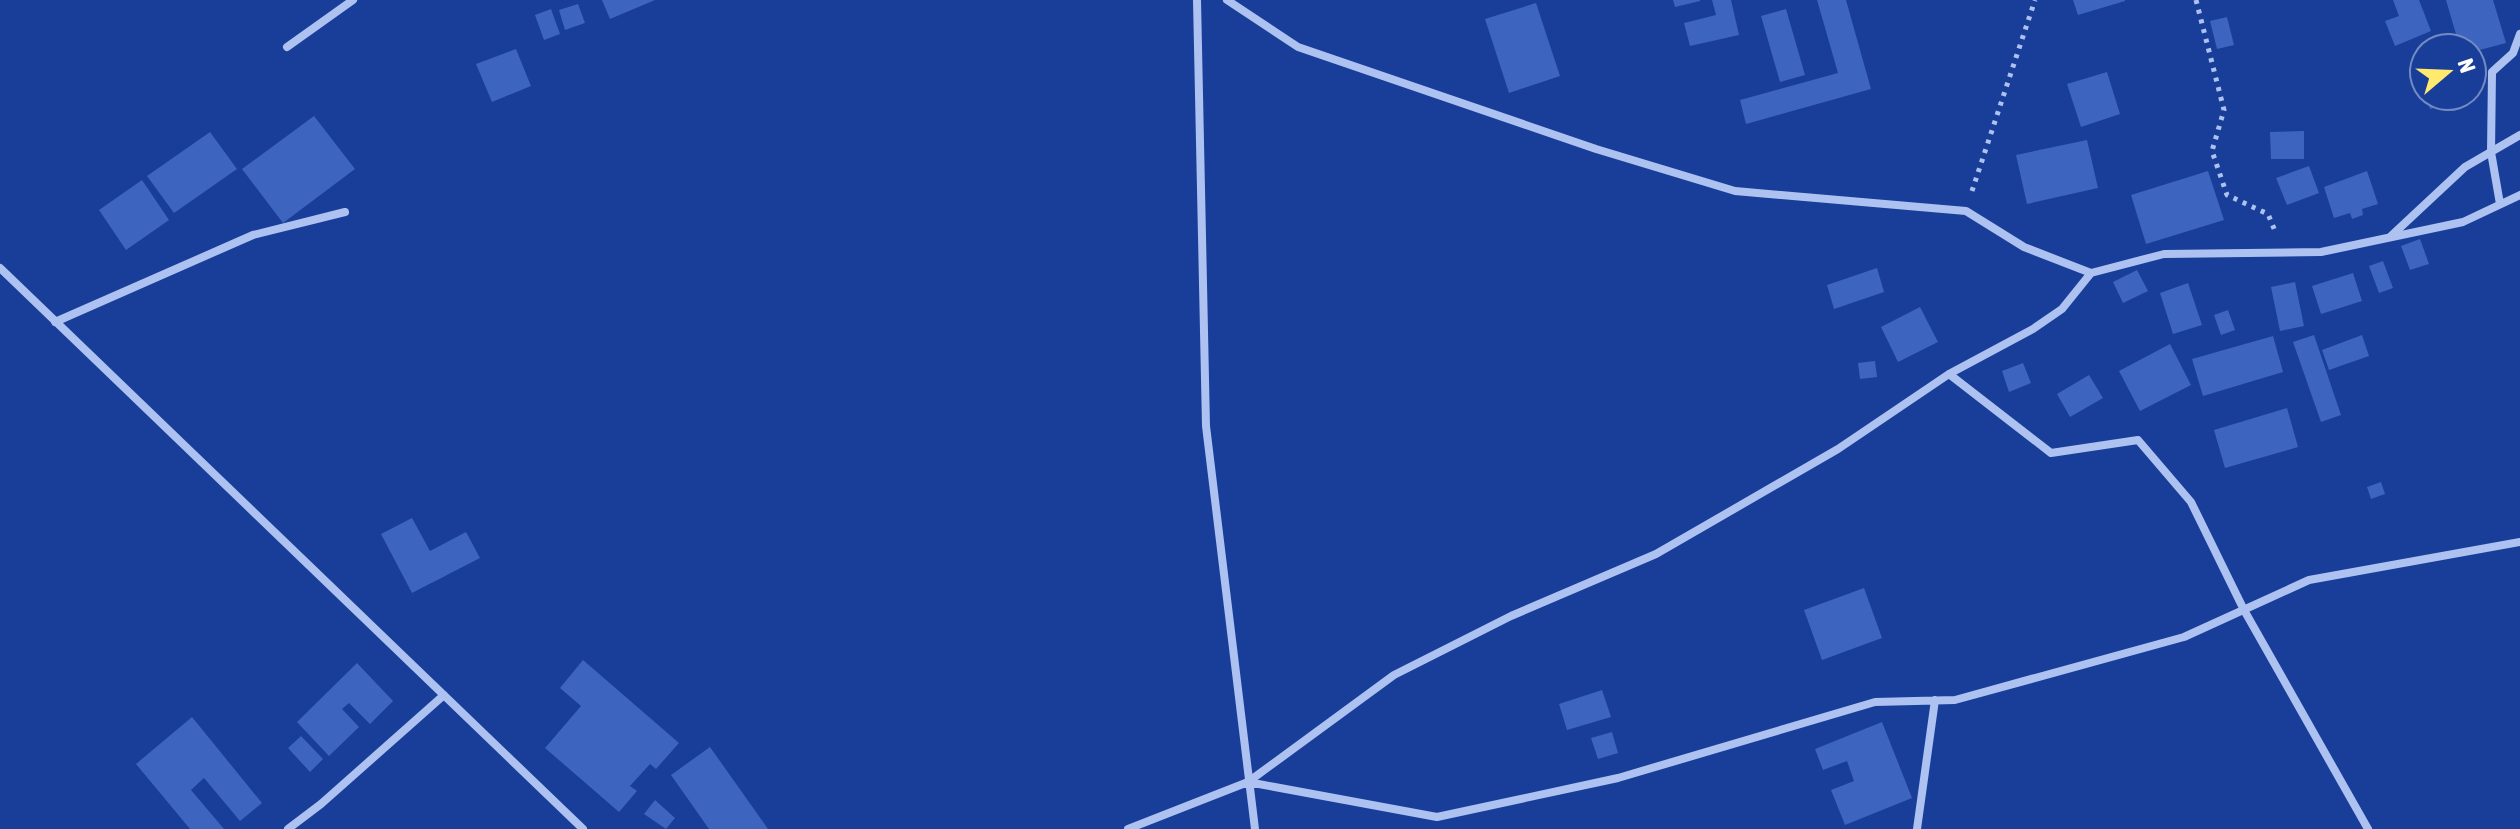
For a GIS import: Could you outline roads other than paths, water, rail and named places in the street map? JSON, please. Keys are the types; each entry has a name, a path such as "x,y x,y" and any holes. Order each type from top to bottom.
{"street":[{"path":"287,47 353,0"},
{"path":"1197,0 1206,426 1255,829"},
{"path":"1227,0 1298,47 1596,149 1735,191 1966,211 2024,247 2091,273 2164,254 2321,252 2463,222 2520,195"},
{"path":"2500,204 2491,152 2492,72 2513,53 2520,34"},
{"path":"2389,238 2465,167 2520,135"},
{"path":"55,322 253,235 345,212"},
{"path":"0,268 583,829"},
{"path":"1128,829 1248,782 1394,675 1511,616 1656,554 1838,449 1949,374 2062,309 2091,273"},
{"path":"1949,374 2051,453 2138,440 2191,502 2244,610 2368,829"},
{"path":"1248,782 1437,817 1618,778 1875,702 1955,700 2184,637 2309,580 2520,542"},
{"path":"288,829 321,804 444,695"},
{"path":"1917,829 1935,700"}]}
